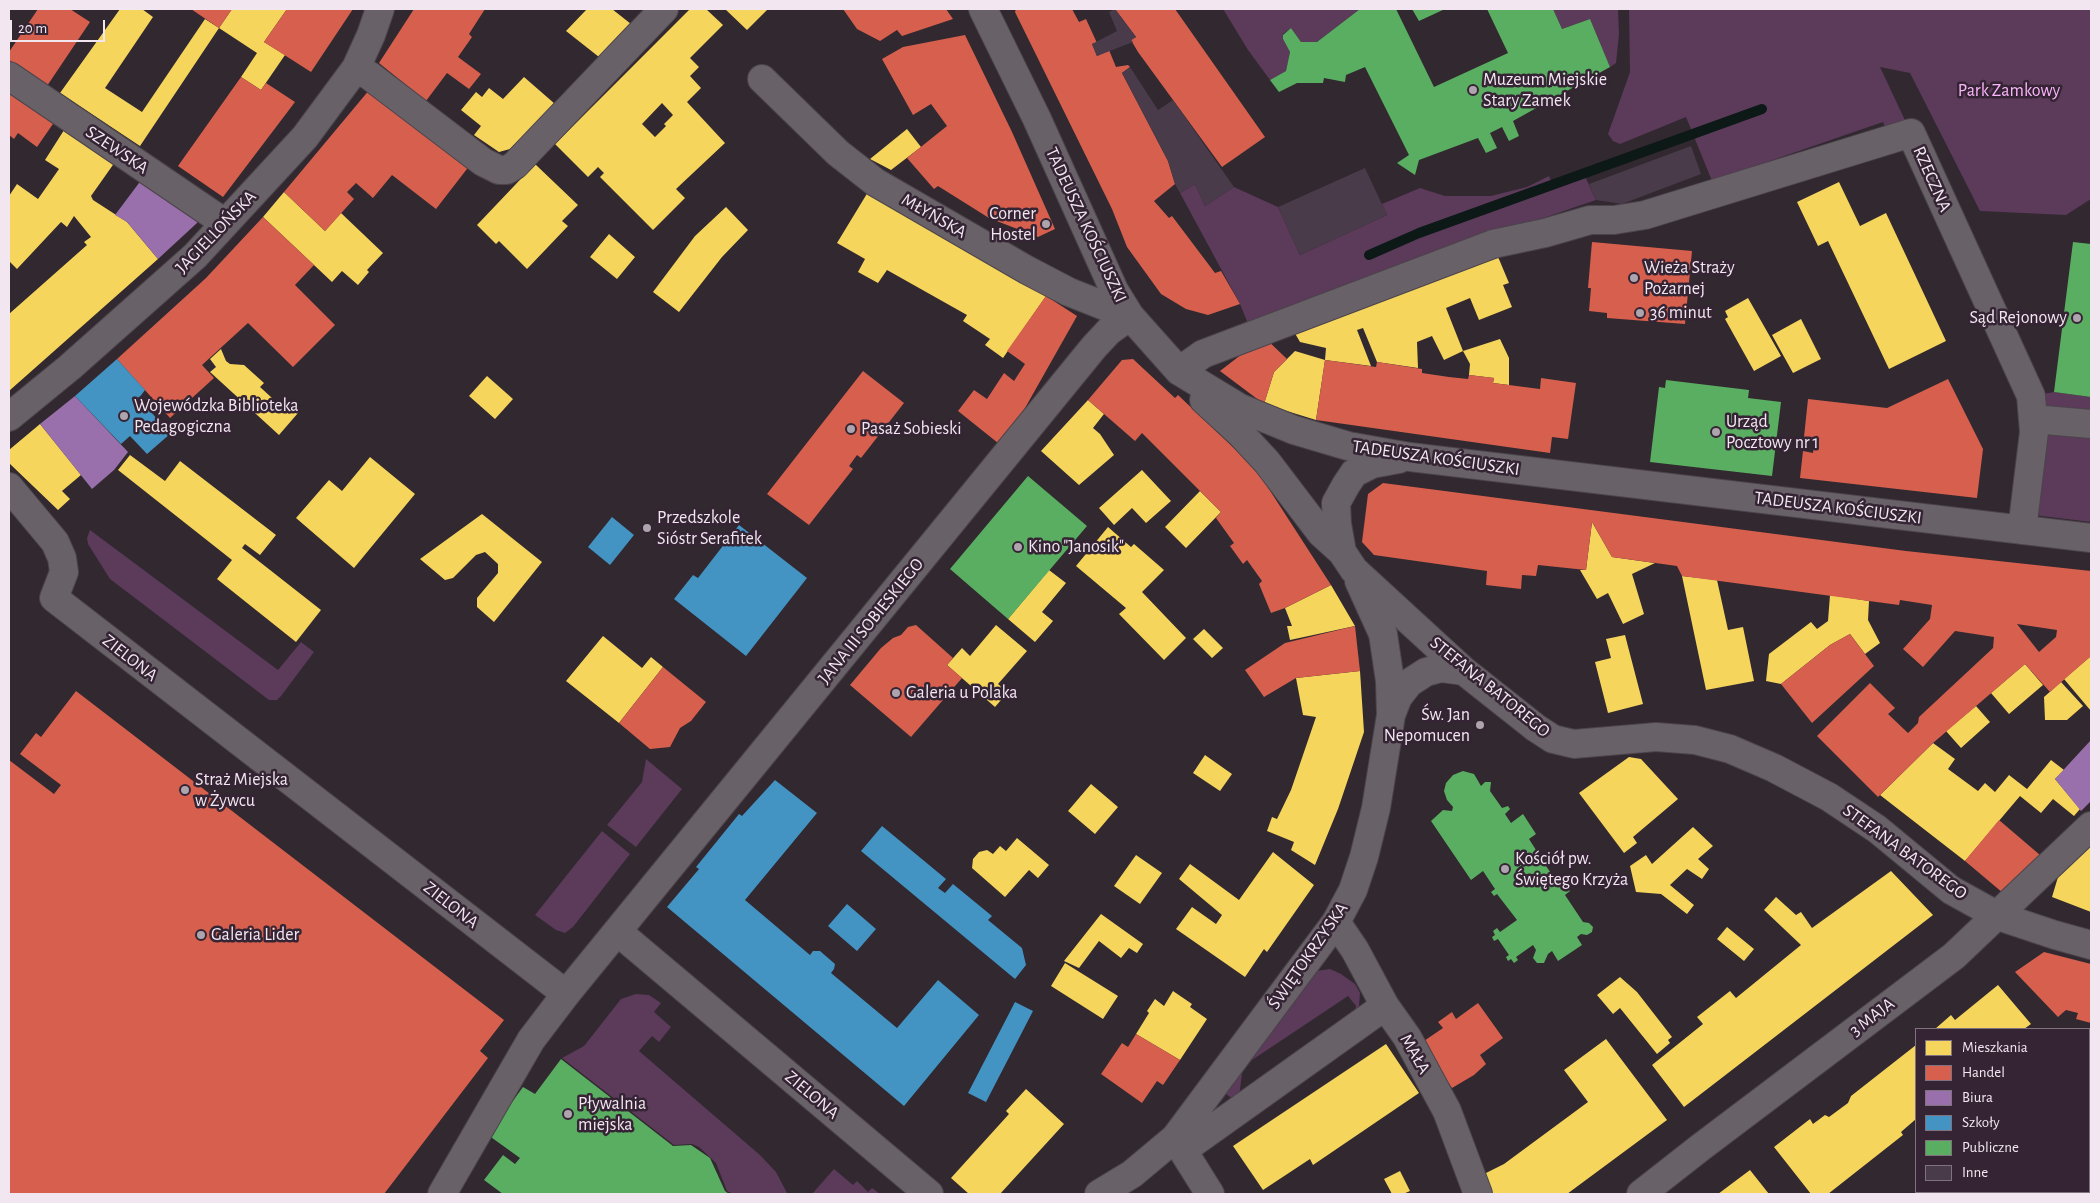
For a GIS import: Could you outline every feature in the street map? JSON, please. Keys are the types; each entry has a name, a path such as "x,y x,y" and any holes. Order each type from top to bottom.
{"street":[{"path":"356,68 370,76 483,162 499,170 507,170 515,166 664,9"},
{"name":"TADEUSZA KOŚCIUSZKI","path":"983,9 1037,119 1114,290 1130,316 1182,374 1240,408 1294,430 1348,446 1410,457 2091,538"},
{"name":"JAGIELLOŃSKA","path":"9,417 139,308 195,256 305,138 356,68 380,10"},
{"name":"SZEWSKA","path":"9,76 225,223"},
{"name":"MŁYŃSKA","path":"762,79 838,153 875,182 1027,270 1069,292 1130,316"},
{"name":"RZECZNA","path":"1182,374 1203,354 1492,244 1545,233 1590,220 1614,220 1645,215 1911,132 2031,396 2034,432 2022,530"},
{"name":"JANA III SOBIESKIEGO","path":"618,932 1070,376 1109,331 1130,316"},
{"name":"STEFANA BATOREGO","path":"1182,374 1200,396 1241,434 1267,462 1321,533 1348,561 1464,671 1536,728 1561,742 1574,744 1656,737 1695,740 1730,749 1774,768 1829,797 1869,823 1918,861 1951,890 1998,916 2055,936 2091,945"},
{"path":"2033,419 2091,424"},
{"path":"1348,561 1336,524 1336,504 1346,485 1354,473 1372,464 1410,457"},
{"name":"ZIELONA","path":"9,487 55,542 62,558 64,572 54,598 566,994"},
{"name":"ŚWIĘTOKRZYSKA","path":"1099,1194 1179,1144 1336,922 1352,890 1364,857 1376,808 1391,715 1390,681 1383,634 1348,561"},
{"path":"1391,715 1398,697 1409,683 1426,672 1441,668 1464,671"},
{"name":"3 MAJA","path":"1641,1194 1701,1146 1954,956 2091,826"},
{"name":"MAŁA","path":"1336,922 1355,950 1385,1006 1407,1037 1447,1111 1478,1194"},
{"path":"442,1194 531,1040 566,994 618,932"},
{"name":"ZIELONA","path":"618,932 929,1194"},
{"path":"1210,1194 1179,1144 1385,1006"}],"green space":[{"path":"1223,9 1360,9 1317,42 1301,42 1291,28 1283,34 1283,39 1290,52 1286,71 1270,80 1248,50"},
{"path":"1553,9 1618,9 1619,34 1616,63 1610,67 1590,19 1562,29"},
{"name":"Park Zamkowy","path":"1629,9 2091,9 2091,199 2066,215 1980,211 1910,73 1880,67 1911,133 1890,139 1883,122 1712,181 1686,117 1620,144 1613,141 1608,134 1630,72"},
{"path":"1584,174 1596,200 1249,326 1240,304 1180,193 1195,184 1205,206 1234,187 1278,207 1300,255 1387,215 1382,204 1420,188 1445,196 1491,196 1527,187 1549,176 1553,186"},
{"path":"2054,392 2091,397 2091,424 2033,419 2031,396"},
{"path":"2091,426 2091,522 2025,514 2036,432"},
{"path":"90,530 278,670 301,642 314,652 281,696 277,700 269,700 110,579 88,544 87,538"},
{"path":"646,759 682,789 636,847 607,825 642,782"},
{"path":"602,831 630,854 573,927 565,933 556,930 535,915"},
{"path":"1330,969 1355,984 1360,993 1359,1006 1353,1019 1356,1006 1348,996 1243,1066 1239,1097 1230,1097 1226,1094 1225,1088 1316,971"},
{"path":"636,994 649,995 661,1003 654,1012 671,1027 659,1042 652,1036 639,1051 760,1155 776,1172 787,1193 733,1194 727,1191 716,1163 699,1147 692,1144 674,1145 562,1058 584,1046 621,999"},
{"path":"834,1169 853,1185 857,1181 868,1192 872,1188 880,1194 812,1194"}],"building: Mieszkania":[{"path":"120,9 142,9 153,17 105,88 142,112 205,19 219,28 140,146 60,93"},
{"path":"232,9 287,9 264,42 285,55 261,90 241,77 257,53 219,28"},
{"path":"587,9 612,9 631,24 599,57 566,31"},
{"path":"690,9 706,9 723,25 690,58 699,67 690,76 701,88 687,102 725,143 676,189 685,198 653,230 600,177 604,173 598,167 588,177 555,144","holes":["662,103 673,115 664,124 666,126 655,137 642,124"]},
{"path":"725,9 768,9 747,30"},
{"path":"524,77 555,104 510,149 499,152 474,135 481,126 461,110 476,92 482,97 489,88 503,99"},
{"path":"66,127 115,162 91,196 93,200 127,222 158,259 9,391 9,314 87,245 84,242 91,237 74,216 67,227 61,222 17,269 9,261 9,196 17,184 38,199 59,169 45,160"},
{"path":"907,129 921,147 891,170 870,159"},
{"path":"535,164 578,205 562,221 568,226 527,269 499,241 496,244 477,225"},
{"path":"1839,182 1860,226 1886,213 1946,341 1889,369 1828,241 1818,246 1797,202"},
{"path":"284,192 325,231 341,213 383,253 367,270 369,272 358,285 342,271 332,282 263,217"},
{"path":"868,192 1046,296 1003,358 985,345 990,339 963,321 967,315 887,270 878,283 858,272 865,259 837,243"},
{"path":"726,207 748,230 722,257 679,312 653,292 695,236"},
{"path":"609,234 635,257 617,279 590,257"},
{"path":"1496,252 1509,283 1503,285 1512,307 1479,320 1470,298 1446,308 1463,351 1444,360 1432,336 1417,342 1418,368 1377,362 1363,328 1357,330 1371,366 1325,360 1326,348 1300,342 1293,330"},
{"path":"1748,298 1781,356 1754,371 1725,319 1728,317 1725,311"},
{"path":"1801,319 1821,359 1793,373 1772,335"},
{"path":"1500,339 1509,358 1509,385 1493,383 1494,378 1469,375 1470,364 1463,351"},
{"path":"221,349 226,361 230,364 244,365 264,383 260,387 283,408 287,403 298,413 279,435 210,372 216,367 210,359"},
{"path":"1295,351 1325,360 1316,420 1264,404 1274,372"},
{"path":"487,376 513,399 495,419 469,396"},
{"path":"1088,400 1104,414 1093,428 1100,434 1114,455 1079,485 1041,451"},
{"path":"40,424 81,475 62,491 70,499 58,510 9,463 9,450"},
{"path":"130,455 165,481 180,461 276,535 260,555 245,544 242,548 321,610 296,642 217,579 232,560 118,470"},
{"path":"370,457 415,494 354,568 296,518 329,480 342,491"},
{"path":"1142,470 1171,501 1146,523 1132,508 1114,525 1099,508"},
{"path":"1200,491 1221,512 1186,548 1165,527"},
{"path":"482,514 542,562 494,622 477,607 477,598 498,573 498,564 485,552 476,555 453,578 445,580 420,559"},
{"path":"1592,522 1612,557 1655,563 1632,574 1644,614 1623,624 1608,593 1597,599 1580,570 1586,570"},
{"path":"1108,527 1131,547 1134,544 1164,570 1142,592 1186,638 1164,660 1119,614 1126,608 1076,566"},
{"path":"1049,570 1066,583 1042,612 1053,621 1035,642 1008,619"},
{"path":"1682,576 1717,580 1728,630 1743,627 1754,681 1706,690"},
{"path":"1331,585 1355,626 1290,640 1287,626 1292,626 1285,608"},
{"path":"1830,595 1869,601 1868,620 1880,643 1865,654 1850,634 1830,645 1781,684 1766,681 1769,654 1811,622 1817,629 1828,621"},
{"path":"996,625 1027,651 998,684 1008,692 995,707 947,665 962,648 970,656"},
{"path":"1204,629 1223,648 1212,658 1193,639"},
{"path":"1625,635 1643,704 1608,713 1595,662 1611,658 1606,639"},
{"path":"603,636 642,668 651,657 663,667 619,723 566,681"},
{"path":"2091,656 2091,711 2064,679"},
{"path":"2025,664 2043,685 2009,714 1991,693"},
{"path":"1360,671 1364,732 1338,809 1315,865 1291,850 1294,842 1267,831 1272,817 1277,819 1291,790 1316,717 1303,715 1296,678"},
{"path":"2061,682 2083,706 2067,720 2045,720 2044,697"},
{"path":"1976,706 1990,722 1961,748 1946,731"},
{"path":"1933,743 1955,759 1948,769 1978,791 1985,783 1995,792 2009,775 2027,789 2051,760 2064,770 2055,779 2080,809 2074,816 2053,799 2041,813 2020,796 1965,861 1880,795"},
{"path":"1205,755 1232,774 1220,791 1193,773"},
{"path":"1629,757 1641,759 1678,799 1633,837 1637,843 1624,853 1579,793"},
{"path":"1091,784 1118,807 1095,834 1068,811"},
{"path":"1693,827 1713,846 1698,859 1709,869 1702,879 1687,869 1670,885 1694,905 1687,914 1661,894 1636,892 1630,866 1646,855 1652,864"},
{"path":"1017,838 1049,865 1038,878 1029,870 1005,897 972,868 973,859 979,852 987,850 993,854 1000,846 1006,851"},
{"path":"2090,847 2091,912 2052,897 2058,877"},
{"path":"1273,852 1314,885 1267,952 1264,949 1245,977 1176,929 1192,907 1216,924 1222,915 1179,879 1190,864 1239,900"},
{"path":"1136,855 1162,873 1140,904 1114,886"},
{"path":"1891,871 1933,915 1684,1107 1652,1065 1703,1024 1697,1017 1730,991 1736,998 1801,945 1764,910 1776,897 1796,915 1801,912 1812,928"},
{"path":"1101,914 1143,944 1137,953 1129,948 1121,958 1099,941 1079,968 1064,961"},
{"path":"1727,927 1754,949 1744,961 1717,939"},
{"path":"1065,963 1118,996 1103,1019 1051,986"},
{"path":"1620,977 1637,992 1672,1037 1668,1040 1670,1043 1657,1054 1620,1008 1613,1014 1597,995"},
{"path":"1998,985 2031,1024 2025,1028 1936,1028 1951,1015 1955,1020"},
{"path":"1173,991 1192,1004 1190,1007 1207,1019 1180,1060 1136,1034 1155,999 1164,1006"},
{"path":"1606,1039 1667,1120 1567,1194 1490,1194 1482,1175 1504,1164 1588,1102 1564,1070"},
{"path":"1386,1044 1419,1093 1313,1165 1310,1159 1263,1190 1233,1146"},
{"path":"1915,1046 1915,1120 1901,1132 1903,1135 1828,1194 1811,1194 1774,1147 1810,1119 1813,1124 1825,1115 1829,1117 1848,1103 1851,1096"},
{"path":"1026,1089 1064,1124 1000,1194 969,1194 951,1178 1009,1114 1006,1111"},
{"path":"1750,1170 1769,1194 1718,1194"},
{"path":"1400,1171 1410,1191 1403,1194 1392,1194 1384,1179"},
{"path":"1955,1193 1986,1193 1984,1194"}],"building: Handel":[{"path":"38,9 70,9 90,22 47,86 9,60 9,52"},
{"path":"191,9 232,9 219,28"},
{"path":"287,9 353,9 311,72 264,42"},
{"path":"414,9 485,9 469,34 472,37 458,57 481,74 469,89 447,73 426,101 379,63"},
{"path":"843,9 946,9 953,19 902,36 897,30 880,41 857,29"},
{"path":"1016,9 1072,9 1079,22 1086,19 1097,43 1092,44 1097,56 1109,50 1116,67 1128,65 1130,67 1122,73 1168,161 1175,184 1154,201 1169,218 1172,216 1215,273 1221,271 1240,304 1208,315 1186,309 1161,294 1127,247 1112,209 1015,12"},
{"path":"1115,9 1175,9 1265,137 1222,167 1138,52 1131,40 1136,37"},
{"path":"965,35 1012,132 1055,229 1038,237 989,218 938,186 934,189 907,158 947,126 931,104 913,115 882,59 903,47"},
{"path":"241,77 261,90 266,83 295,102 223,197 178,166"},
{"path":"370,89 470,165 436,209 392,175 373,198 356,183 347,192 354,199 325,231 284,192"},
{"path":"9,90 55,121 37,147 18,133 14,139 9,135"},
{"path":"263,217 314,265 295,285 335,325 293,367 248,323 202,365 214,378 170,418 117,359 206,278"},
{"path":"1592,242 1692,251 1685,324 1607,318 1607,313 1589,311 1591,288 1588,288"},
{"path":"1046,296 1077,316 1003,447 958,411 974,390 987,399 1004,373 1014,381 1025,364 1007,351"},
{"path":"1264,337 1287,359 1274,372 1264,404 1220,371"},
{"path":"1133,359 1175,398 1178,395 1256,469 1331,585 1271,613 1259,584 1262,581 1247,560 1243,564 1230,546 1234,543 1216,518 1221,512 1142,433 1135,441 1088,400 1122,360"},
{"path":"1325,360 1376,367 1377,362 1422,369 1422,373 1468,379 1469,375 1494,378 1493,383 1540,389 1541,378 1576,383 1568,439 1552,437 1550,453 1316,420"},
{"name":"Pasaż Sobieski","path":"863,371 904,403 861,458 857,455 849,466 853,469 809,525 767,494"},
{"path":"1948,379 1983,449 1977,498 1800,478 1803,451 1813,453 1815,438 1804,437 1808,399 1887,408"},
{"path":"1383,483 1906,551 2091,571 2091,656 2050,692 2025,664 1933,743 1878,797 1817,736 1870,683 1895,708 1888,714 1908,733 1918,723 1919,717 1993,648 1994,637 1955,631 1923,667 1903,649 1930,619 1932,605 1900,600 1899,605 1682,576 1677,566 1612,557 1592,522 1586,570 1538,565 1536,576 1522,575 1521,589 1486,585 1487,571 1374,555 1362,542 1368,494","holes":["2017,624 2057,630 2056,637 2039,652"]},
{"path":"916,625 953,658 947,665 962,678 911,737 850,685 881,648 893,638 901,635 908,627"},
{"path":"1355,626 1360,671 1296,678 1264,697 1245,670 1285,643"},
{"path":"1850,634 1874,666 1812,723 1781,684 1830,645"},
{"path":"663,667 706,702 691,721 680,728 670,747 650,749 619,723"},
{"name":"Galeria Lider","path":"76,691 504,1020 480,1051 488,1058 384,1194 9,1194 9,760 54,794 61,785 20,754 36,733 41,737"},
{"path":"1999,820 2040,855 2003,893 1965,861"},
{"path":"2044,952 2091,964 2091,1023 2076,1019 2078,1013 2066,1010 2058,1017 2015,972"},
{"path":"1478,1003 1503,1038 1480,1055 1486,1064 1474,1075 1452,1088 1421,1043 1443,1028 1438,1022 1452,1012 1456,1019"},
{"path":"1136,1034 1180,1060 1163,1085 1157,1081 1142,1103 1101,1074 1122,1043 1128,1047"}],"building: Biura":[{"path":"142,179 198,219 197,223 158,259 127,222 115,215"},
{"path":"75,396 128,452 114,470 92,489 40,424"},
{"path":"2091,740 2091,801 2081,811 2055,779"}],"building: Szkoły":[{"name":"Wojewódzka Biblioteka Pedagogiczna","path":"117,359 145,390 139,398 170,434 147,454 130,436 121,444 75,396"},
{"path":"612,517 634,535 610,565 588,547"},
{"path":"739,525 807,578 746,656 674,599 693,575 698,578"},
{"path":"775,780 817,813 745,900 810,955 813,951 820,951 835,964 831,973 897,1028 938,980 979,1015 904,1106 667,907 699,869 696,867 739,814 742,816"},
{"path":"882,826 946,879 938,888 945,893 953,884 992,916 988,920 1022,948 1026,965 1015,979 861,851"},
{"path":"847,904 876,929 857,951 828,926"},
{"path":"1015,1002 1033,1011 986,1102 968,1093"}],"building: Publiczne":[{"name":"Muzeum Miejskie Stary Zamek","path":"1360,9 1396,9 1434,87 1508,53 1487,9 1553,9 1562,29 1590,19 1610,67 1513,121 1519,136 1509,141 1502,127 1490,133 1497,148 1486,153 1478,138 1419,160 1415,175 1397,163 1409,155 1365,67 1346,75 1345,82 1324,78 1323,83 1297,83 1279,92 1270,80 1286,71 1290,52 1283,39 1283,35 1291,28 1301,42 1317,42"},
{"path":"1412,9 1445,9 1419,21"},
{"name":"Sąd Rejonowy","path":"2073,242 2091,244 2091,397 2054,392"},
{"name":"Urząd Pocztowy nr 1","path":"1666,380 1749,390 1748,398 1781,402 1772,476 1650,462 1659,387 1665,388"},
{"name":"Kino \"Janosik\"","path":"1028,476 1087,526 1008,619 950,569"},
{"name":"Kościół pw. Świętego Krzyża","path":"1463,771 1474,774 1481,786 1485,782 1491,782 1490,791 1502,808 1508,806 1510,809 1505,814 1511,823 1523,814 1536,834 1529,839 1543,861 1547,858 1551,862 1546,866 1562,889 1566,886 1570,891 1565,895 1583,922 1589,923 1593,927 1592,932 1587,935 1581,934 1577,937 1582,945 1558,961 1552,951 1548,954 1544,963 1537,963 1533,958 1536,950 1533,945 1516,957 1518,960 1514,963 1511,959 1508,961 1506,957 1509,955 1498,939 1494,941 1492,937 1495,935 1493,931 1497,928 1500,932 1517,920 1497,894 1494,896 1491,892 1495,889 1483,871 1471,880 1431,821 1443,810 1452,811 1453,807 1447,800 1444,791 1446,783 1453,775"},
{"name":"Pływalnia miejska","path":"561,1059 673,1146 691,1145 710,1158 725,1191 729,1194 503,1194 484,1180 503,1155 515,1164 520,1158 488,1135 523,1087 535,1094"}],"building: Inne":[{"path":"1115,9 1136,37 1131,40 1133,42 1097,56 1092,44 1117,31 1109,12"},
{"path":"1130,67 1158,110 1173,100 1234,187 1205,206 1195,184 1180,193 1175,184 1168,161 1122,73"},
{"path":"1691,146 1701,174 1622,204 1596,200 1589,184"},
{"path":"1365,168 1387,215 1300,255 1278,207"}],"waterway":[{"path":"1369,255 1419,233 1762,109"}],"place":[{"name":"Muzeum Miejskie Stary Zamek","path":"1473,90"},
{"name":"Corner Hostel","path":"1046,224"},
{"name":"Wieża Straży Pożarnej","path":"1634,278"},
{"name":"36 minut","path":"1640,313"},
{"name":"Sąd Rejonowy","path":"2077,318"},
{"name":"Wojewódzka Biblioteka Pedagogiczna","path":"124,416"},
{"name":"Pasaż Sobieski","path":"851,429"},
{"name":"Urząd Pocztowy nr 1","path":"1716,432"},
{"name":"Przedszkole Sióstr Serafitek","path":"647,528"},
{"name":"Kino \"Janosik\"","path":"1018,547"},
{"name":"Galeria u Polaka","path":"896,693"},
{"name":"Św. Jan Nepomucen","path":"1480,725"},
{"name":"Straż Miejska w Żywcu","path":"185,790"},
{"name":"Kościół pw. Świętego Krzyża","path":"1505,869"},
{"name":"Galeria Lider","path":"201,935"},
{"name":"Pływalnia miejska","path":"568,1114"}]}
